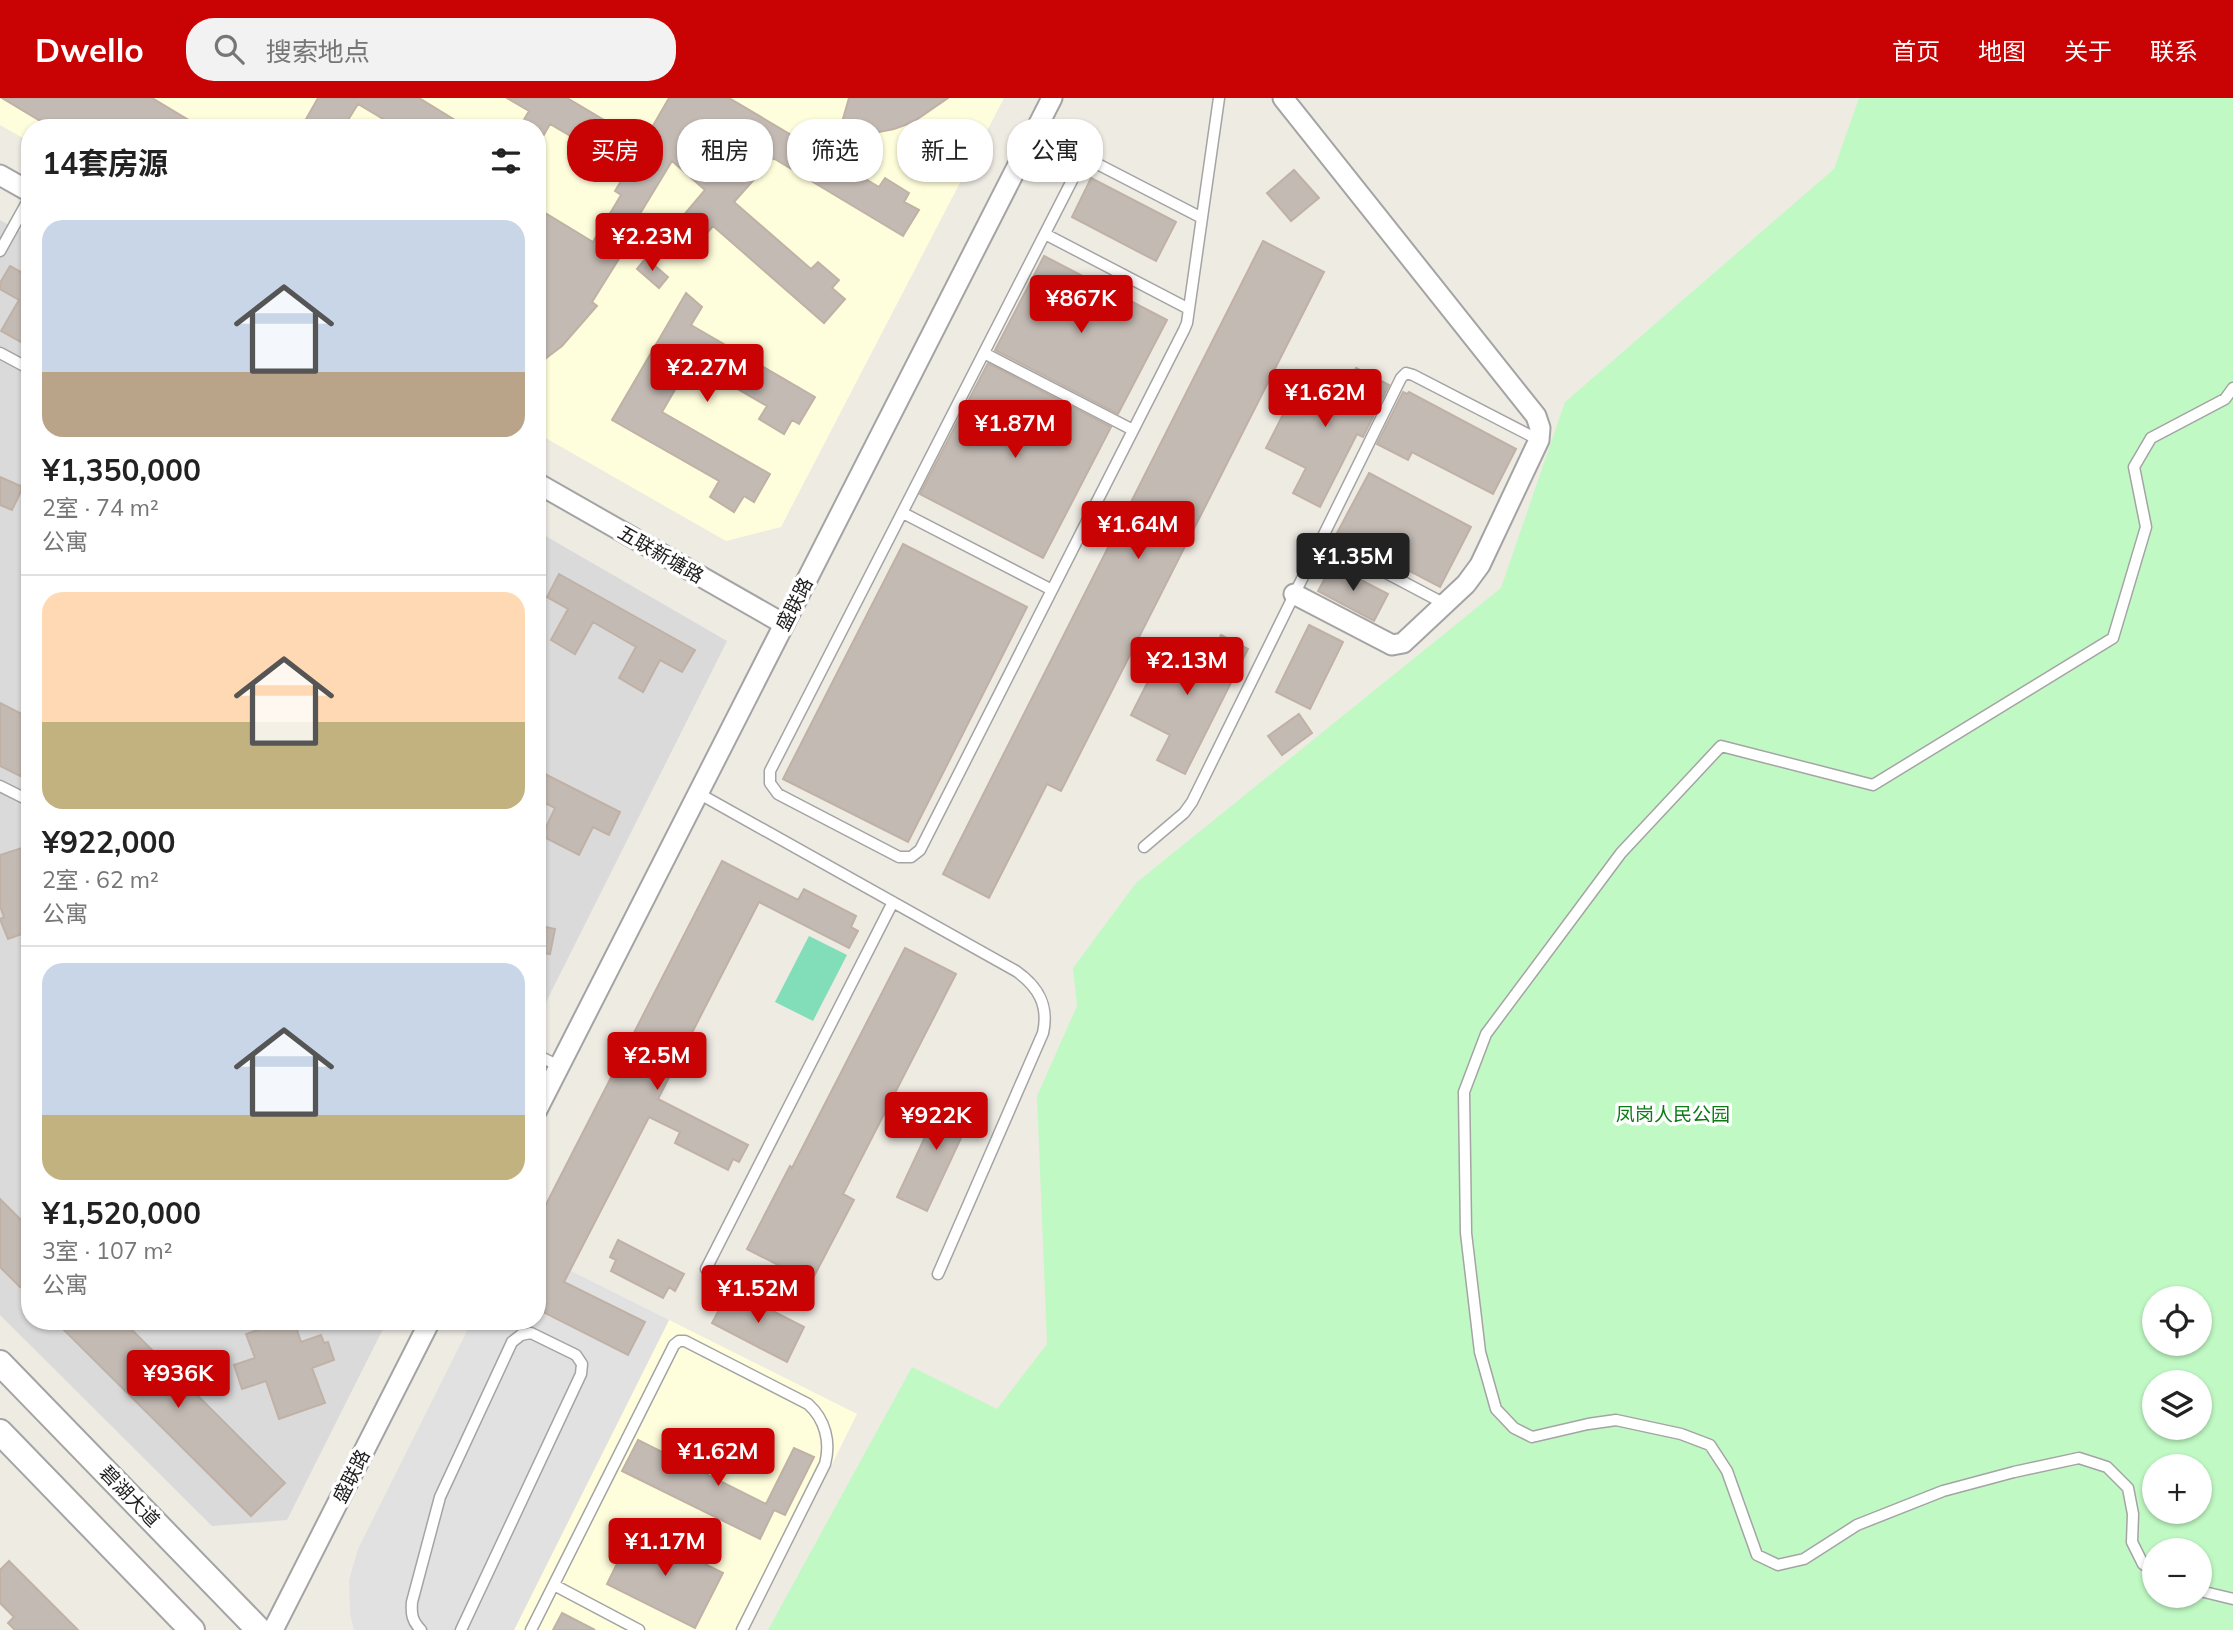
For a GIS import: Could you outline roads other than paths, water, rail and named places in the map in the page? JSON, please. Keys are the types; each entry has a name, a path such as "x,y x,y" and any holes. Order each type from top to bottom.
{"street":[{"name":"盛联路","path":"546,1092 1052,98"},
{"path":"1283,98 1536,416 1540,428 1539,440 1480,565 1466,584 1403,643 1392,645 1294,594"},
{"path":"0,175 21,189"},
{"name":"五联新塘路","path":"546,488 784,624"},
{"name":"盛联路","path":"273,1630 425,1330"},
{"name":"碧湖大道","path":"0,1363 259,1630"},
{"path":"0,1433 192,1630"}],"lane":[{"path":"1202,218 1084,157 771,771 769,783 778,794 900,857 911,858 920,850 1184,330 1189,309 1202,218 1219,98"},
{"path":"0,251 21,212"},
{"path":"1045,234 1189,309"},
{"path":"0,353 21,364"},
{"path":"984,354 1133,430"},
{"path":"1144,847 1184,813 1192,802 1401,378 1406,373 1413,374 1539,440"},
{"path":"2142,1562 2132,1542 2133,1514 2128,1488 2107,1467 2078,1458 1943,1491 1857,1525 1804,1559 1778,1565 1757,1555 1727,1471 1710,1446 1681,1434 1616,1420 1532,1437 1514,1429 1496,1409 1480,1352 1466,1233 1464,1092 1486,1034 1621,853 1721,746 1873,785 2113,638 2146,527 2134,467 2151,438 2225,399 2233,388"},
{"path":"903,513 1052,590"},
{"path":"1322,539 1445,604"},
{"path":"0,786 21,796"},
{"path":"698,793 1029,980 1038,991 1044,1004 1046,1020 1043,1033 938,1273"},
{"path":"706,1269 893,902"},
{"path":"546,1060 559,1066"},
{"path":"421,1630 414,1622 412,1602 440,1497 512,1342 531,1332 576,1355 582,1364 581,1374 461,1630"},
{"path":"531,1630 674,1345 679,1341 685,1341 808,1404 819,1416 825,1432 825,1464 742,1630"},
{"path":"554,1585 639,1630"},
{"path":"2212,1594 2233,1599"}],"park label":[{"name":"凤岗人民公园","path":"1673,1114"}]}
